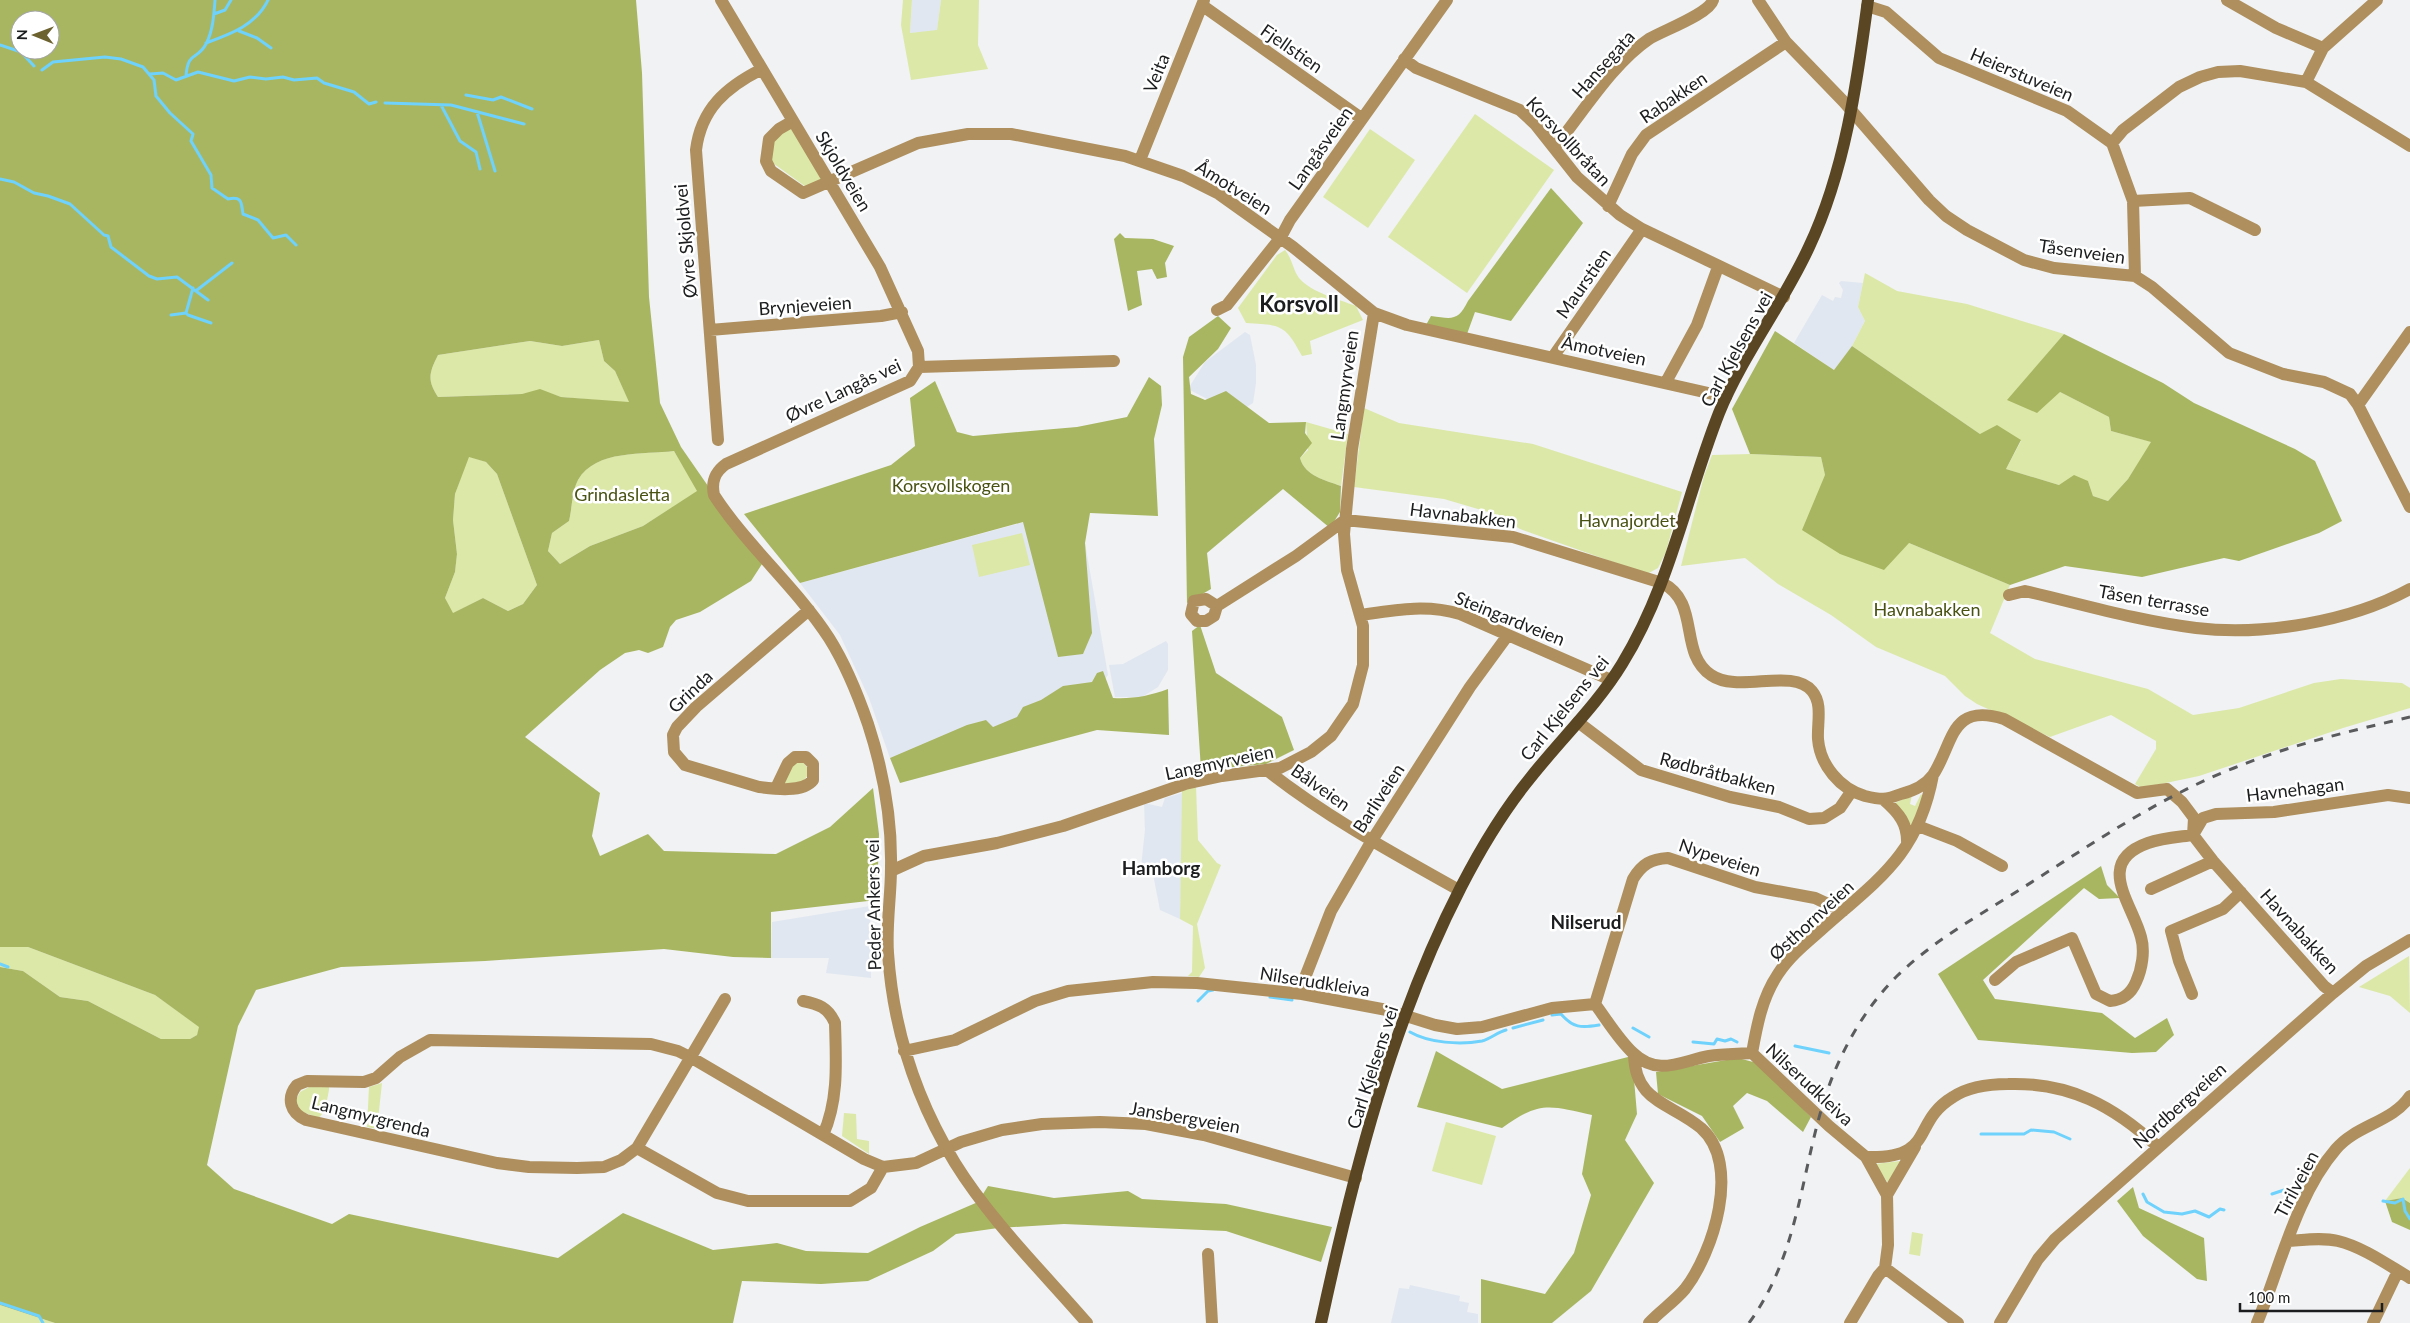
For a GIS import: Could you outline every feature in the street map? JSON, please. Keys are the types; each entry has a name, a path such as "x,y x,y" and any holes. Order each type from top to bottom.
{"main road":[{"name":"Carl Kjelsens vei","path":"1321,1323 1356,1178 1382,1089 1406,1016 1427,961 1459,890 1484,843 1513,799 1611,680 1638,636 1662,583 1714,427 1726,398 1784,297 1810,247 1825,209 1850,111 1868,3"}],"street":[{"name":"Skjoldveien","path":"721,0 876,261 902,312 918,351 919,367"},
{"name":"Langåsveien","path":"1216,310 1227,305 1281,237 1295,213 1361,118 1446,0"},
{"name":"Hansegata","path":"1554,148 1611,77 1641,45 1665,29 1709,8 1713,0"},
{"name":"Tåsenveien","path":"1758,0 1786,42 1929,200 1946,216 1967,230 2024,260 2046,266 2135,276 2152,287 2229,353 2283,374 2330,384 2350,394 2358,405 2410,507"},
{"path":"2227,0 2276,28 2323,48"},
{"path":"2306,82 2323,48 2377,0"},
{"name":"Fjellstien","path":"1203,3 1361,118"},
{"name":"Veita","path":"1140,160 1203,3"},
{"name":"Heierstuveien","path":"1868,3 1886,12 1939,58 2067,111 2112,143"},
{"name":"Rabakken","path":"1608,206 1632,154 1646,135 1786,42"},
{"name":"Korsvollbråtan","path":"1404,59 1416,68 1512,105 1527,115 1581,182 1608,206 1642,229 1784,297"},
{"name":"Øvre Skjoldvei","path":"718,440 696,160 697,141 708,111 718,98 736,83 762,69"},
{"path":"2135,276 2133,201 2112,143 2123,130 2158,102 2179,87 2200,77 2218,72 2240,71 2306,82 2410,146"},
{"name":"Åmotveien","path":"793,121 769,139 766,152 768,167 803,192 918,143 968,134 1011,134 1140,160 1200,184 1281,237 1374,313 1407,325 1666,382 1726,398"},
{"path":"2133,201 2190,198 2255,230"},
{"name":"Maurstien","path":"1553,357 1642,229"},
{"path":"1666,382 1697,324 1718,266"},
{"name":"Brynjeveien","path":"710,330 881,316 902,312"},
{"name":"Langmyrveien","path":"891,871 924,856 997,843 1063,826 1184,784 1222,776 1268,771 1290,764 1311,752 1331,736 1346,716 1357,693 1364,665 1365,637 1361,614 1344,557 1354,440 1374,313"},
{"path":"2358,405 2410,332"},
{"name":"Øvre Langås vei","path":"714,479 718,470 726,464 910,380 915,376 919,367 1114,361"},
{"name":"Peder Ankers vei","path":"714,479 712,488 720,503 809,610 840,657 868,726 881,767 888,822 891,871 888,952 896,1014 904,1051 923,1103 947,1149 984,1203 1087,1323"},
{"path":"1217,606 1296,556 1346,520"},
{"name":"Havnabakken","path":"1346,520 1513,537 1662,583 1672,589 1682,601 1687,611 1698,661 1704,670 1712,676 1728,682 1795,682 1811,690 1818,704 1820,753 1834,776 1852,792 1884,800 1918,788 1933,775 1954,731 1970,716 1990,714 2004,718 2137,792 2167,789 2182,802 2194,818 2193,835 2213,861 2324,986 2333,993"},
{"name":"Tåsen terrasse","path":"2009,595 2025,591 2169,624 2197,629 2233,630 2281,628 2323,620 2358,610 2410,589"},
{"name":"Steingardveien","path":"1361,614 1433,607 1460,614 1611,680"},
{"name":"Grinda","path":"776,788 760,787 691,768 677,757 673,747 673,735 680,723 696,707 809,610"},
{"name":"Barliveien","path":"1302,994 1306,975 1331,910 1371,842 1478,675 1508,635"},
{"name":"Rødbråtbakken","path":"1578,722 1641,770 1730,798 1779,807 1808,819 1824,818 1840,808 1852,792"},
{"name":"Bålveien","path":"1268,771 1300,797 1371,842 1459,890"},
{"name":"Østhornveien","path":"1752,1053 1759,1015 1778,974 1803,946 1892,867 1918,826 1929,796 1933,775"},
{"name":"Havnehagan","path":"2193,835 2204,818 2216,814 2274,812 2388,795 2410,798"},
{"path":"1884,800 1904,822 1908,833 1907,844"},
{"path":"1918,826 1957,841 2002,866"},
{"path":"1995,980 2016,962 2072,938 2096,994 2110,1001 2124,998 2132,990 2139,975 2143,950 2136,924 2120,888 2119,872 2122,862 2134,850 2149,842 2193,835"},
{"name":"Nypeveien","path":"1594,1004 1633,879 1641,867 1654,858 1668,858 1754,887 1815,898 1843,911"},
{"path":"2151,889 2213,861"},
{"name":"Havnabakken","path":"2192,994 2179,961 2171,931 2223,909 2241,892"},
{"name":"Nordbergveien","path":"2000,1323 2046,1247 2333,993 2371,963 2410,940"},
{"name":"Nilserudkleiva","path":"904,1051 955,1040 1035,1001 1068,991 1153,982 1188,982 1302,994 1406,1016 1446,1028 1468,1029 1552,1008 1594,1004 1634,1054 1645,1062 1670,1066 1681,1065 1708,1057 1752,1053 1829,1126 1866,1157"},
{"name":"Langmyrgrenda","path":"725,999 692,1058 637,1148 621,1160 604,1167 529,1167 497,1163 306,1120 292,1108 290,1096 296,1085 307,1081 364,1082 376,1078 400,1057 430,1040 651,1044 678,1051 692,1058 864,1159 883,1167"},
{"path":"802,1001 821,1005 831,1015 835,1023 834,1103 832,1116 823,1135"},
{"path":"1634,1054 1634,1072 1649,1095 1702,1129 1712,1141 1720,1158 1722,1174 1715,1222 1694,1275 1677,1297 1649,1323"},
{"path":"1887,1196 1931,1120 1953,1097 1972,1089 1997,1084 2032,1083 2064,1089 2093,1100 2116,1113 2158,1147"},
{"name":"Tirilveien","path":"2257,1323 2287,1241 2304,1202 2335,1149 2353,1133 2394,1112 2410,1096"},
{"name":"Jansbergveien","path":"947,1149 980,1136 1020,1127 1100,1122 1146,1124 1238,1143 1356,1178"},
{"path":"1866,1157 1889,1158 1903,1154 1916,1144"},
{"path":"637,1148 717,1193 748,1201 850,1201 872,1188 883,1167 916,1163 947,1149"},
{"path":"1850,1323 1878,1276 1885,1268 1888,1245 1887,1196 1866,1157"},
{"path":"2287,1241 2338,1240 2410,1278"},
{"path":"1208,1254 1212,1323"},
{"path":"1885,1268 1958,1323"},
{"path":"2372,1323 2398,1271"}],"shaded area":[{"path":"912,0 941,0 937,31 910,33"},
{"path":"1841,281 1863,283 1858,307 1865,321 1852,346 1834,370 1794,343 1822,295 1833,301 1835,297 1841,298 1843,290 1839,283"},
{"path":"1245,332 1250,335 1256,365 1253,403 1232,416 1215,403 1188,389 1205,362"},
{"path":"1043,517 1085,543 1108,675 1091,697 890,758 869,698 840,635 800,583"},
{"path":"1166,641 1168,644 1168,670 1158,687 1142,697 1115,697 1109,665 1123,664"},
{"path":"1182,793 1180,919 1160,910 1151,864 1141,867 1145,830 1144,803 1162,807 1165,798"},
{"path":"870,906 871,978 826,973 829,958 771,958 772,922"},
{"path":"1410,1285 1460,1296 1459,1301 1469,1303 1467,1312 1478,1314 1478,1323 1391,1323 1399,1288 1409,1289"}],"green space":[{"path":"0,0 636,0 642,73 649,297 660,403 681,447 762,564 751,581 700,612 676,620 670,627 663,647 648,653 639,650 625,653 600,670 525,737 600,793 592,836 600,856 648,834 664,851 776,854 830,827 873,788 879,834 877,900 771,912 771,958 733,957 664,949 485,961 341,967 256,990 238,1026 207,1165 234,1189 332,1224 349,1214 558,1258 623,1213 713,1250 777,1243 806,1251 868,1253 920,1227 978,1202 988,1186 1054,1198 1128,1191 1142,1199 1226,1204 1332,1227 1321,1262 1226,1231 1064,1224 998,1228 956,1234 933,1251 868,1281 821,1284 742,1281 733,1323 55,1323 0,1305 0,967 23,971 60,997 88,1001 161,1039 190,1039 197,1035 199,1027 155,995 28,947 0,947","holes":["599,340 604,361 615,371 629,402 561,397 540,389 522,394 438,397 432,386 431,372 438,355 530,341 562,346","674,451 697,491 643,526 590,546 560,564 548,551 552,533 569,521 576,484 586,470 608,458 622,455","469,457 486,462 497,474 537,585 523,604 508,611 483,598 453,613 445,598 455,572 457,554 453,520 455,494"]},
{"path":"903,0 912,0 910,33 937,30 941,0 979,0 978,45 988,69 911,80 901,25"},
{"path":"1475,114 1554,170 1467,293 1388,237"},
{"path":"789,128 794,131 822,179 806,187 770,161 772,140"},
{"path":"1370,129 1415,160 1368,228 1323,197"},
{"path":"1551,188 1583,223 1511,321 1475,312 1467,334 1426,325 1431,316 1450,318 1461,312"},
{"path":"1120,233 1125,238 1153,239 1174,246 1165,263 1167,277 1157,279 1152,269 1137,271 1142,305 1128,311 1114,239"},
{"path":"1285,250 1297,275 1304,283 1326,295 1356,306 1363,320 1310,341 1312,354 1302,356 1291,338 1281,328 1267,324 1246,323 1238,308 1277,255"},
{"path":"1865,273 1897,291 1967,304 2064,334 2008,400 2060,392 2109,417 2111,431 2152,442 2128,479 2108,501 2093,496 2088,481 2059,485 2006,469 2021,441 1980,434 1852,346 1865,321 1858,307"},
{"path":"1218,316 1231,328 1218,349 1189,377 1191,394 1205,400 1226,391 1269,423 1306,422 1305,433 1312,443 1300,458 1306,469 1311,473 1341,486 1340,512 1330,528 1283,489 1207,553 1211,589 1187,603 1183,357 1189,337"},
{"path":"1775,331 1834,370 1852,346 1980,434 1997,425 2021,440 2006,469 2059,485 2074,475 2088,481 2093,496 2108,501 2128,479 2151,442 2111,431 2109,417 2060,392 2037,413 2007,400 2064,334 2163,383 2194,403 2295,449 2315,461 2342,521 2319,533 2239,561 2224,558 2142,577 2065,566 2010,585 1909,543 1884,570 1840,554 1802,530 1825,475 1821,457 1750,454 1732,409"},
{"path":"599,340 604,361 615,371 630,403 561,397 540,390 523,394 438,397 432,386 431,372 438,355 530,341 562,346"},
{"name":"Korsvollskogen","path":"1149,377 1161,386 1162,405 1154,439 1158,516 1090,513 1085,543 1092,633 1083,654 1058,657 1023,522 800,583 744,514 891,465 915,446 910,398 935,381 957,432 973,436 1077,427 1127,417"},
{"name":"Havnajordet","path":"1364,408 1399,423 1533,444 1682,492 1666,552 1658,568 1647,574 1520,529 1495,514 1444,499 1354,487"},
{"path":"1306,422 1348,434 1341,486 1316,476 1306,469 1303,464 1300,458 1308,450"},
{"name":"Grindasletta","path":"674,451 698,491 643,526 590,546 560,564 548,551 552,533 569,521 576,484 586,470 596,463 621,455"},
{"name":"Havnabakken","path":"1750,454 1821,457 1825,475 1909,543 2010,585 1990,633 2035,659 2148,689 2193,715 2239,708 2314,683 2341,679 2402,683 2410,688 2410,708 2343,728 2199,776 2142,788 2135,784 2156,749 2156,741 2111,715 2050,737 1977,704 1965,696 1945,676 1876,647 1831,615 1778,584 1745,558 1681,566 1704,476 1712,455"},
{"path":"468,456 486,462 497,474 537,585 523,604 508,611 483,598 452,614 445,598 455,572 457,554 453,520 455,494"},
{"path":"1022,533 1030,565 979,577 972,545"},
{"path":"1200,625 1216,673 1282,717 1294,750 1266,764 1201,770 1192,631"},
{"path":"1103,671 1113,698 1154,694 1168,689 1169,735 1097,730 900,783 890,758 967,725 986,720 993,727 1017,717 1023,707 1041,700 1063,686 1092,682 1097,673"},
{"path":"802,761 811,772 802,782 785,784 785,779 792,764"},
{"path":"1196,786 1198,840 1217,863 1221,865 1197,924 1205,968 1199,977 1188,976 1192,972 1193,926 1180,919 1182,790"},
{"path":"1921,794 1923,796 1912,827 1895,803 1912,795 1910,804 1915,806"},
{"path":"2101,866 2107,885 2120,898 2099,899 2084,888 1983,980 1995,999 2102,1013 2135,1038 2167,1018 2174,1035 2156,1052 2132,1053 1978,1040 1938,974"},
{"path":"0,947 28,947 155,995 200,1027 197,1035 190,1039 161,1039 88,1001 60,997 23,971 0,967"},
{"path":"2409,956 2410,1013 2390,996 2359,987"},
{"path":"1436,1051 1502,1089 1632,1056 1637,1114 1625,1140 1654,1183 1591,1291 1552,1323 1481,1323 1481,1279 1545,1294 1574,1253 1591,1195 1582,1174 1592,1115 1565,1109 1535,1109 1502,1128 1417,1107"},
{"path":"1738,1058 1757,1063 1811,1117 1803,1132 1767,1101 1747,1093 1733,1106 1744,1128 1720,1142 1702,1116 1658,1094 1656,1072"},
{"path":"382,1083 377,1129 367,1127 369,1087"},
{"path":"311,1086 329,1087 325,1110 319,1118 300,1111 296,1100 300,1092"},
{"path":"844,1113 856,1114 857,1139 869,1141 869,1154 842,1136"},
{"path":"1446,1122 1496,1136 1482,1185 1432,1171"},
{"path":"1900,1161 1888,1183 1875,1164"},
{"path":"2410,1168 2410,1203 2402,1198 2385,1201"},
{"path":"2133,1187 2139,1208 2204,1238 2207,1281 2197,1279 2143,1236 2117,1201"},
{"path":"2402,1198 2410,1203 2410,1230 2392,1222 2385,1201"},
{"path":"1912,1232 1923,1234 1920,1256 1909,1254"},
{"path":"0,1305 3,1306 55,1323 0,1323"}],"waterway":[{"path":"186,76 189,62 203,49 210,34 215,0"},
{"path":"214,14 225,10 231,0"},
{"path":"206,43 242,28 257,16 268,0"},
{"path":"239,31 257,38 271,48"},
{"path":"0,45 21,52 34,66"},
{"path":"42,70 53,62 105,57 121,59 143,67 154,80 156,96 170,113 193,134 191,141 211,175 212,188 228,199 239,200 243,214 258,220 273,238 286,235 296,245"},
{"path":"150,74 163,73 176,80 198,72 234,81 250,77 266,79 283,77 294,80 317,78 324,83 354,92 369,104 376,102"},
{"path":"466,95 493,100 501,97 532,109"},
{"path":"385,103 451,105 524,124"},
{"path":"441,105 460,141 476,152 480,169"},
{"path":"477,112 495,171"},
{"path":"0,179 14,182 34,193 70,204 104,235 108,236 111,247 149,276 157,279 177,277 208,300"},
{"path":"197,290 232,263"},
{"path":"186,313 193,288"},
{"path":"171,315 186,313 211,323"},
{"path":"0,964 8,967"},
{"path":"1198,1001 1208,991 1213,990"},
{"path":"1270,997 1292,1000"},
{"path":"1552,1015 1561,1014 1569,1022 1578,1026 1599,1025"},
{"path":"1513,1028 1543,1020"},
{"path":"1633,1028 1649,1037"},
{"path":"1410,1032 1435,1041 1464,1043 1482,1041 1506,1030"},
{"path":"1693,1042 1714,1044 1717,1039 1725,1041 1731,1039 1737,1042"},
{"path":"1795,1046 1829,1053"},
{"path":"1981,1134 2024,1134 2031,1130 2054,1132 2070,1139"},
{"path":"2272,1194 2287,1189 2302,1191"},
{"path":"2143,1194 2147,1202 2164,1212 2182,1214 2195,1211 2209,1217 2220,1209 2224,1210"},
{"path":"2383,1201 2395,1203 2403,1199 2405,1211 2410,1219"},
{"path":"0,1303 39,1316 43,1323"}],"railway":[{"path":"1749,1323 1768,1291 1783,1258 1818,1122 1828,1088 1842,1055 1866,1013 1897,976 1911,963 1958,929 2100,838 2179,793 2234,768 2298,745 2410,717"}],"district":[{"name":"Korsvoll","path":"1299,303"},
{"name":"Hamborg","path":"1161,867"},
{"name":"Nilserud","path":"1586,921"}]}
